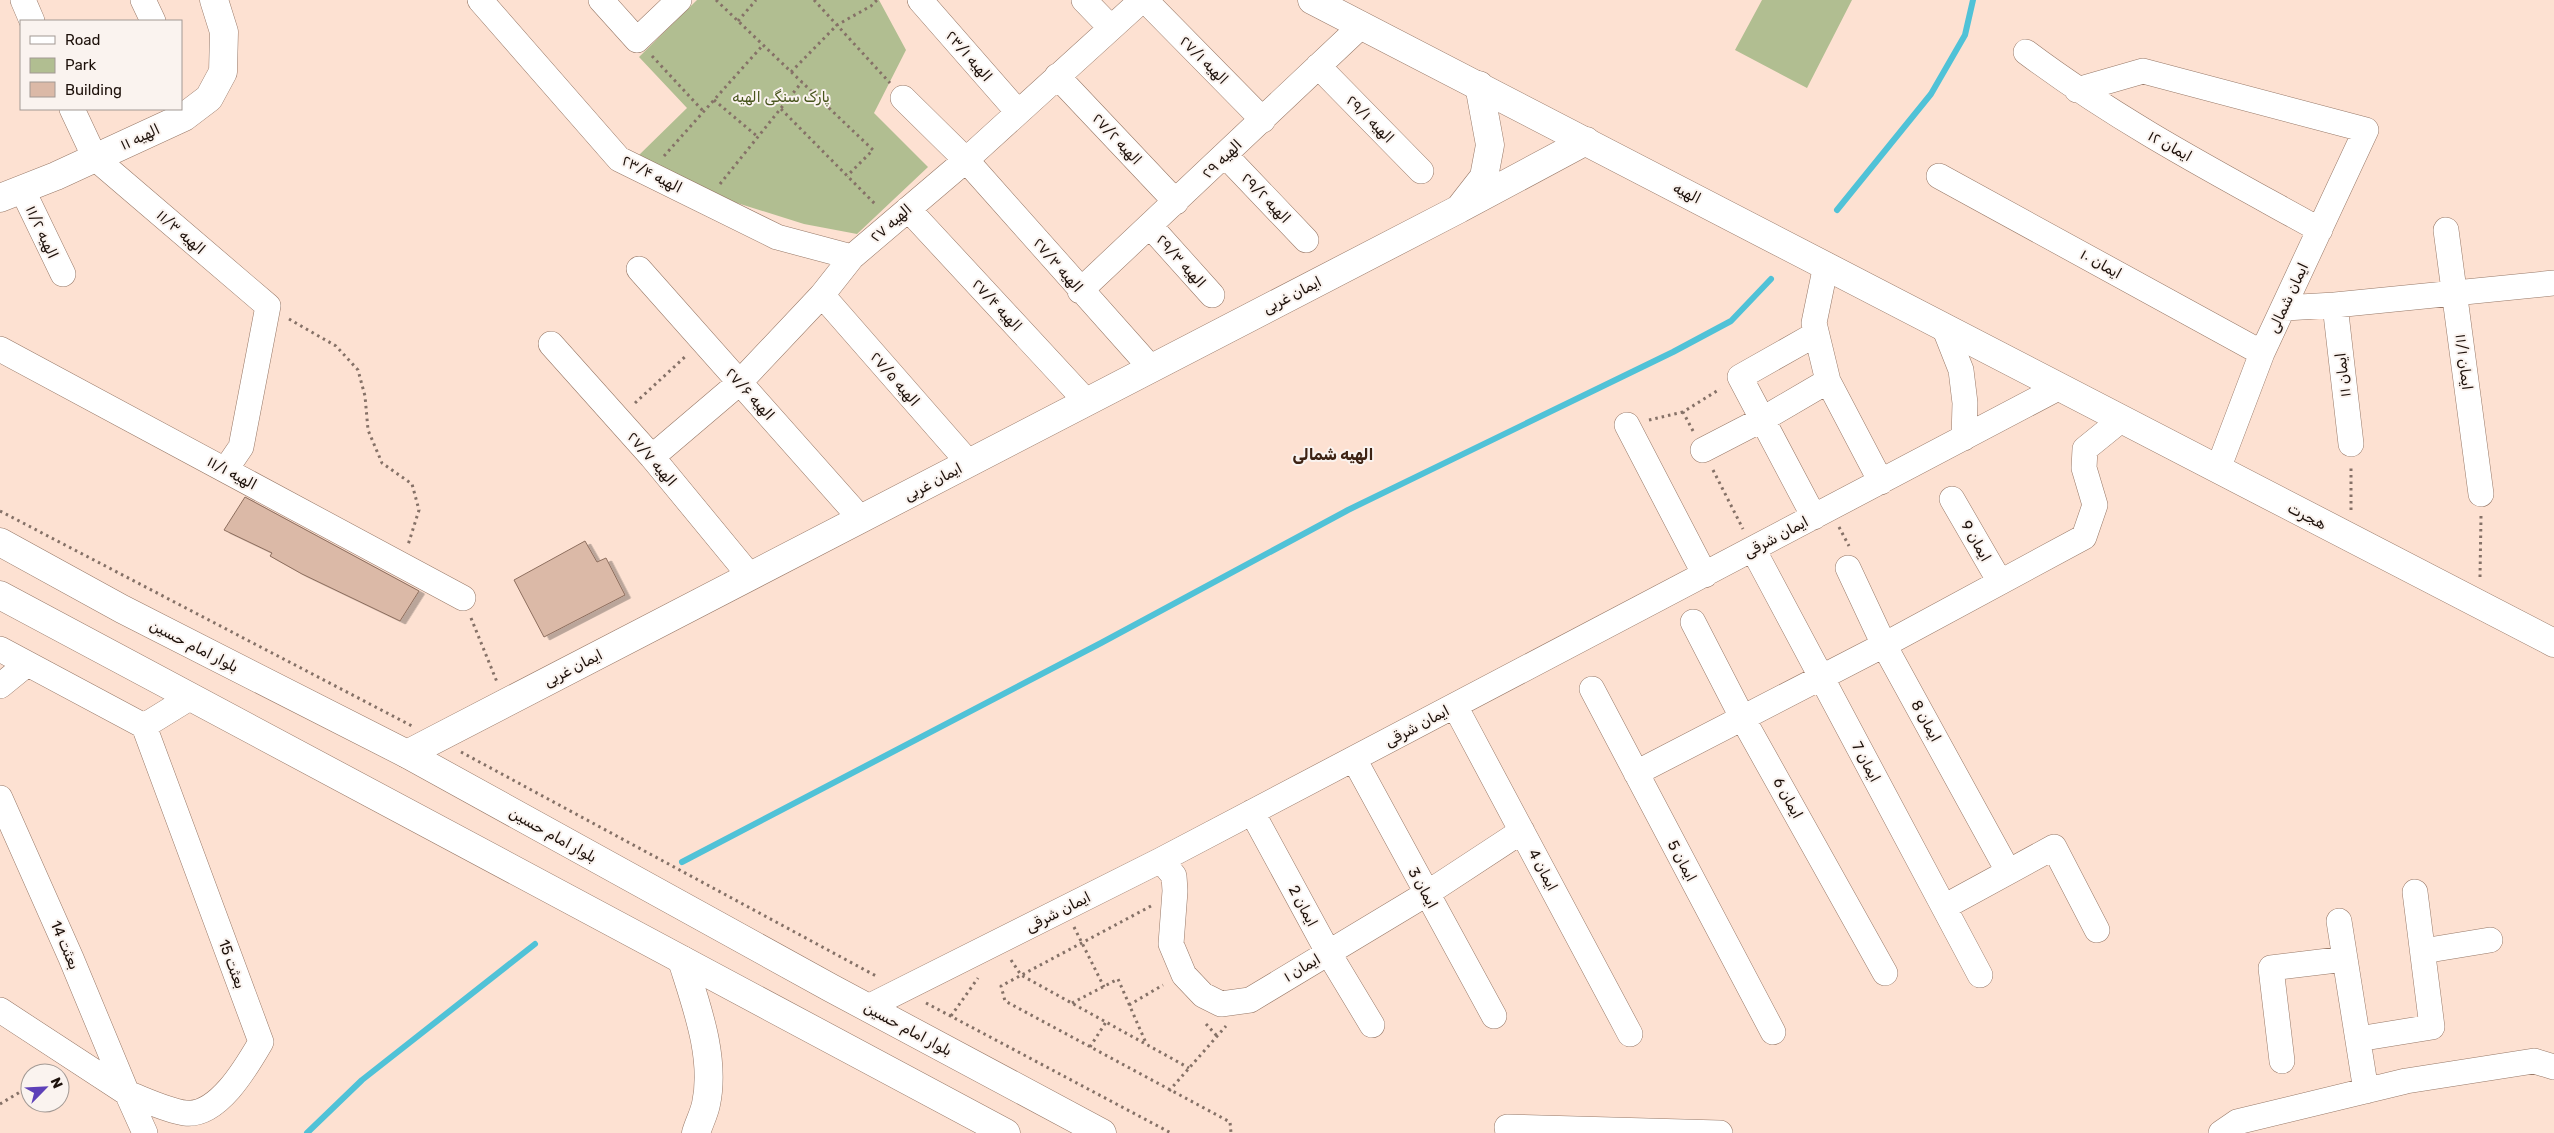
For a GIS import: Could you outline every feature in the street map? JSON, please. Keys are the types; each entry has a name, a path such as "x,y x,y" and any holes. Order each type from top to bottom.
{"main road":[{"name":"الهیه ۱۱","path":"11,194 184,116 210,98 223,72 224,32 214,0"},
{"name":"الهیه","path":"1312,0 2060,387"},
{"path":"1459,209 1484,177 1490,145 1478,85"},
{"name":"ایمان غربی","path":"407,754 1459,209 1586,141"},
{"name":"هجرت","path":"2060,387 2554,643"},
{"name":"بلوار امام حسین","path":"0,542 122,609 407,754 1102,1133"},
{"path":"0,595 1006,1133"},
{"path":"682,960 699,1017 709,1074 706,1104 696,1133"}],"street":[{"path":"23,0 32,20"},
{"path":"143,0 153,20"},
{"name":"الهیه ۲۳/۴","path":"480,0 619,159 777,237 852,257"},
{"path":"602,0 637,40 679,0"},
{"name":"الهیه ۲۳/۱","path":"920,0 1018,112"},
{"path":"1084,0 1111,28"},
{"name":"الهیه ۲۷","path":"652,457 739,383 822,295 852,257 966,160 1057,76 1144,0"},
{"name":"الهیه ۲۷/۱","path":"1144,0 1263,120"},
{"name":"الهیه ۲۹","path":"1080,291 1362,25"},
{"name":"ایمان ۱۲","path":"2026,52 2077,90 2122,119 2320,230"},
{"name":"الهیه ۲۹/۱","path":"1318,66 1421,171"},
{"name":"ایمان شمالی","path":"2077,90 2143,70 2366,130 2262,353 2218,469"},
{"name":"الهیه ۲۷/۲","path":"1057,76 1176,202"},
{"name":"الهیه ۲۷/۳","path":"904,98 966,160 1080,291 1151,368"},
{"path":"72,110 94,158"},
{"name":"الهیه ۲۹/۲","path":"1225,155 1306,240"},
{"name":"الهیه ۱۱/۳","path":"94,158 268,306"},
{"name":"ایمان ۱۰","path":"1939,176 2262,353"},
{"name":"الهیه ۱۱/۲","path":"11,194 63,274"},
{"name":"الهیه ۲۷/۴","path":"908,209 1086,401"},
{"name":"الهیه ۲۹/۳","path":"1150,226 1212,296"},
{"name":"ایمان ۱۱/۱","path":"2446,230 2456,293 2481,494"},
{"path":"1826,265 1814,323 1816,334 1828,381 1881,482"},
{"name":"الهیه ۲۷/۶","path":"639,269 861,519"},
{"path":"2284,308 2335,305 2554,283"},
{"name":"الهیه ۲۷/۵","path":"822,295 969,463"},
{"name":"ایمان ۱۱","path":"2335,305 2351,444"},
{"path":"226,469 241,447 268,306"},
{"path":"1944,327 1961,370 1965,403 1964,438"},
{"path":"1816,334 1740,377 1762,420 1821,513"},
{"name":"الهیه ۲۷/۷","path":"551,344 652,457 750,576"},
{"name":"الهیه ۱۱/۱","path":"0,349 463,598"},
{"path":"1703,450 1762,420 1828,381"},
{"name":"ایمان شرقی","path":"868,1007 902,990 1007,955 1161,860 2060,387"},
{"path":"1636,773 1822,678 2084,537 2095,505 2084,468 2085,449 2122,419"},
{"path":"1627,425 1705,574"},
{"name":"ایمان 9","path":"1952,500 2000,582"},
{"name":"ایمان 7","path":"1753,550 1980,975"},
{"name":"ایمان 8","path":"1848,568 1884,645 2008,872"},
{"name":"ایمان 6","path":"1693,622 1743,719 1885,973"},
{"path":"0,649 144,726 191,697"},
{"path":"0,686 27,664"},
{"name":"ایمان 5","path":"1592,689 1773,1032"},
{"name":"ایمان 4","path":"1455,706 1630,1034"},
{"name":"بعثت 15","path":"127,1093 186,1114 209,1108 240,1078 261,1042 144,726"},
{"name":"ایمان 3","path":"1354,759 1494,1016"},
{"name":"بعثت 14","path":"0,798 71,958 145,1133"},
{"name":"ایمان 2","path":"1252,812 1328,952 1372,1025"},
{"name":"ایمان ۱","path":"1161,860 1174,876 1172,944 1184,975 1203,995 1221,1004 1250,1000 1426,894 1522,831"},
{"path":"1944,907 2054,847 2097,930"},
{"path":"2358,1040 2432,1027 2415,892"},
{"path":"2339,922 2366,1091"},
{"path":"2423,951 2490,940"},
{"path":"2282,1061 2271,968 2345,959"},
{"path":"0,1010 127,1093"},
{"path":"2221,1133 2237,1122 2406,1081 2534,1061 2554,1067"},
{"path":"1508,1133 1507,1127 1720,1133"}],"path":[{"path":"716,0 873,150 847,176"},
{"path":"738,21 756,0"},
{"path":"814,0 904,98"},
{"path":"791,72 837,25 871,6 877,0"},
{"path":"637,40 704,112"},
{"path":"649,174 763,44"},
{"path":"705,202 802,82"},
{"path":"714,100 758,136"},
{"path":"780,109 877,206"},
{"path":"268,306 336,346 358,370 365,396 368,430 382,463 412,484 419,510 401,564"},
{"path":"618,419 702,341"},
{"path":"1627,425 1683,412"},
{"path":"2351,444 2351,538"},
{"path":"2480,606 2481,494"},
{"path":"0,511 436,739 1171,1133"},
{"path":"1821,513 1853,552 1848,568"},
{"path":"463,598 506,703"},
{"path":"1154,905 1141,909 1001,986 1005,1001 1169,1091 1230,1122 1231,1133"},
{"path":"1065,930 1082,921"},
{"path":"1073,926 1104,987"},
{"path":"1007,955 1021,975 1189,1068"},
{"path":"951,1016 980,975"},
{"path":"1072,1003 1118,979 1146,1044"},
{"path":"1130,1005 1172,980"},
{"path":"1169,1091 1250,1000"},
{"path":"1090,1047 1106,1022"},
{"path":"1205,1023 1217,1036"},
{"path":"0,1104 20,1092"}],"green space":[{"name":"پارک سنگی الهیه","path":"697,0 879,0 906,50 874,113 928,167 857,234 804,224 699,191 638,156 687,108 639,57"},
{"path":"1762,0 1852,0 1807,88 1735,50"}],"building":[{"path":"245,497 419,591 400,621 302,574 270,556 272,553 224,530"},
{"path":"585,541 597,562 606,558 625,595 544,637 514,580"}],"waterway":[{"path":"1837,210 1931,94 1965,35 1973,0"},
{"path":"682,862 1101,643 1348,510 1673,352 1731,321 1771,279"},
{"path":"307,1133 362,1080 535,944"}],"district":[{"name":"الهیه شمالی","path":"1333,454"}]}
